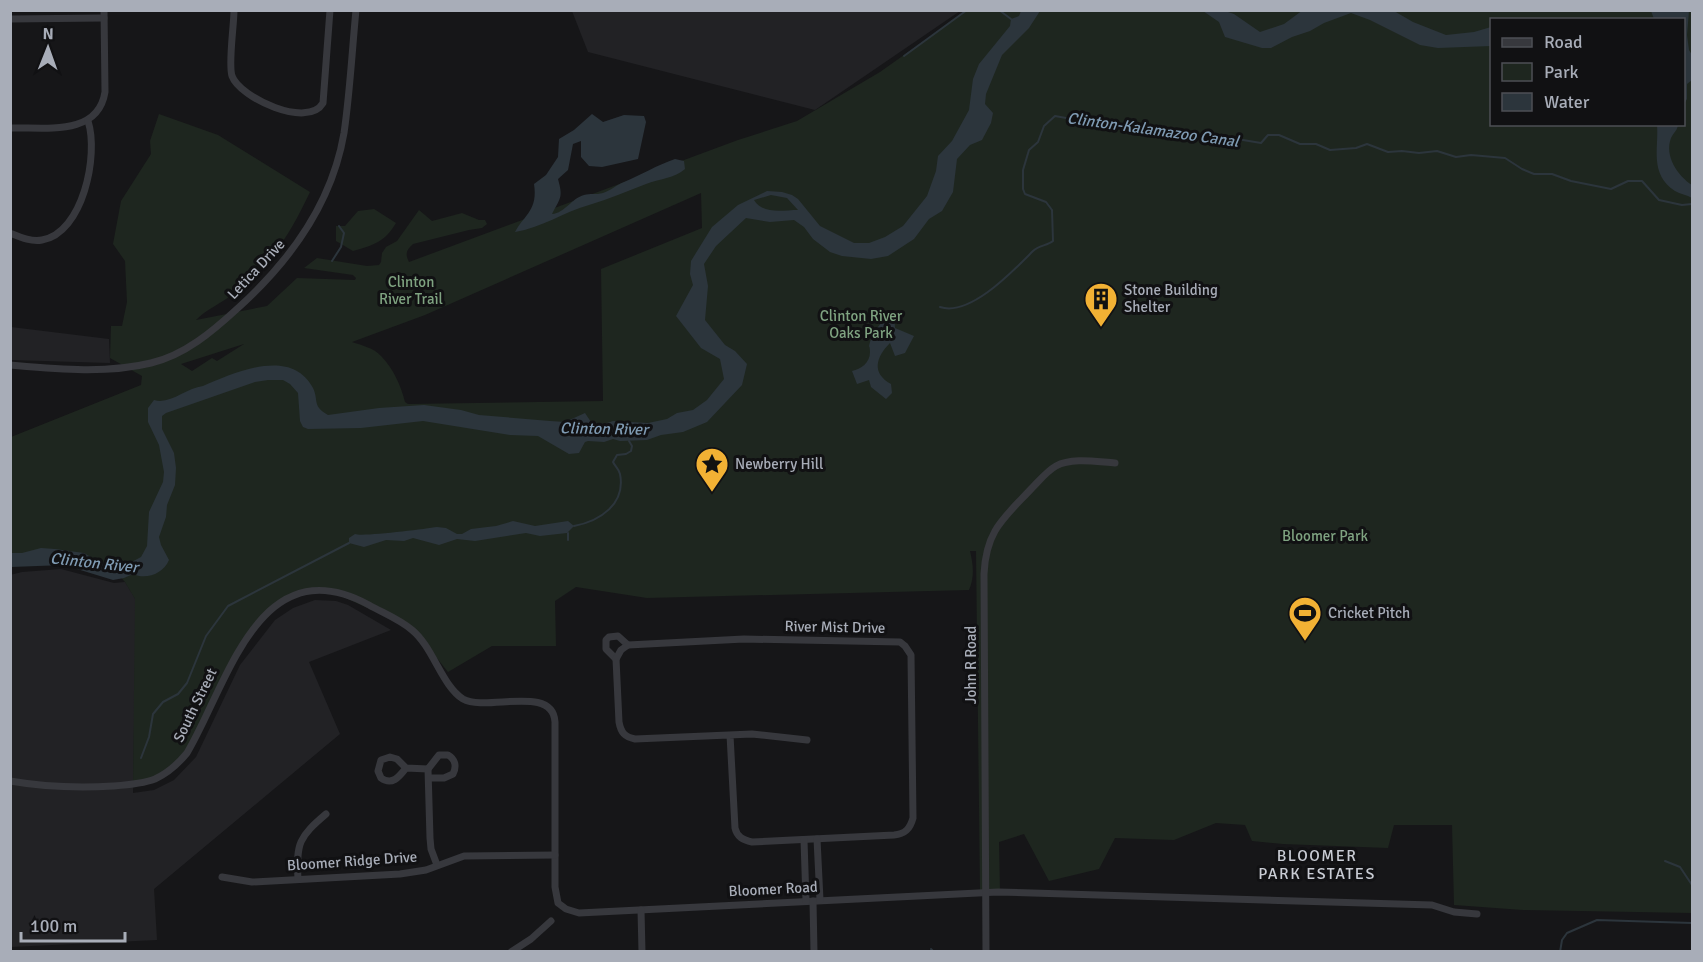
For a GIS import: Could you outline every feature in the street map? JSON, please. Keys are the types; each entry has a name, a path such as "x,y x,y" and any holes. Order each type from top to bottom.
{"street":[{"path":"234,10 230,68 236,84 244,92 290,113 312,111 320,108 322,103 330,10"},
{"name":"Letica Drive","path":"10,365 113,368 152,363 169,358 190,347 224,321 267,282 294,250 319,209 338,157 347,106 356,10"},
{"path":"10,19 104,14 104,99 97,112 87,121 65,127 10,128"},
{"path":"10,233 28,239 42,240 55,235 65,227 76,208 90,172 90,129 87,121"},
{"name":"John R Road","path":"986,951 984,562 990,540 999,523 1056,466 1075,462 1115,463"},
{"name":"Bloomer Road","path":"308,591 328,590 347,594 409,627 427,646 448,682 465,700 539,702 550,708 555,722 556,898 566,909 579,913 1039,892 1432,905 1454,912 1477,914"},
{"name":"South Street","path":"10,781 53,787 101,787 133,784 153,780 163,775 177,765 187,753 229,666 250,633 279,603 308,591"},
{"name":"River Mist Drive","path":"618,636 628,645 763,639 900,642 911,655 911,824 908,830 901,834 804,840 752,842 743,840 735,828 730,735 635,740 624,735 619,722 616,658 606,649 606,640 609,637 618,636"},
{"path":"616,658 628,645"},
{"path":"730,735 764,735 807,740"},
{"path":"429,778 449,777 455,771 455,763 451,757 441,754 435,757 428,768 431,849 437,865"},
{"path":"406,768 428,768"},
{"path":"298,879 300,842 304,834 326,814"},
{"path":"814,951 813,901 817,839"},
{"path":"804,840 813,901"},
{"name":"Bloomer Ridge Drive","path":"222,877 252,882 400,874 418,872 454,858 473,855 555,855"},
{"path":"641,909 642,951"},
{"path":"511,951 531,939 551,921"}],"shaded area":[{"path":"572,11 960,11 815,110 588,52"},
{"path":"11,327 109,339 110,363 11,360"},
{"path":"61,569 114,583 125,582 136,600 133,793 154,790 174,780 196,757 240,665 275,620 293,608 315,600 336,601 348,605 391,630 309,662 340,734 154,889 157,940 11,947 10,575"}],"green space":[{"path":"966,11 1692,11 1692,913 1523,910 1454,905 1452,825 1394,825 1388,848 1252,841 1245,825 1216,823 1174,840 1115,838 1099,869 1049,881 1024,834 999,842 1000,892 980,892 976,551 970,551 973,570 969,590 647,598 576,587 555,601 556,646 492,646 448,672 409,627 328,590 286,599 250,633 192,745 163,775 133,784 135,599 117,573 76,561 11,566 11,437 141,385 142,376 110,358 111,326 122,326 127,302 125,261 113,244 121,201 151,154 150,141 159,114 218,135 310,192 287,235 269,260 247,283 196,320 267,306 297,278 355,280 353,275 304,268 317,258 367,266 379,265 386,247 397,241 419,210 432,221 462,213 485,220 487,224 482,228 413,244 407,252 409,262 738,140 797,121 880,72","holes":["701,193 702,228 601,269 603,401 408,404 389,366 378,353 352,342 425,315","244,344 217,361 212,358 192,371 181,364"]},
{"path":"374,209 396,223 387,235 372,245 353,251 336,241 336,226 345,226 358,211"}],"water":[{"path":"1303,10 1394,11 1413,22 1446,35 1474,32 1490,27 1490,46 1438,48 1420,45 1351,13 1271,48 1262,48 1225,37 1219,22 1203,11 1225,11 1234,14 1260,32 1284,24"},
{"name":"Clinton River","path":"1021,11 1040,11 1029,28 1002,55 986,94 985,104 993,113 991,123 982,140 970,145 957,159 953,192 942,211 929,219 914,239 888,256 871,259 842,256 830,252 794,220 770,222 746,218 716,246 704,264 708,286 705,320 725,345 735,351 747,364 742,385 707,422 683,432 661,435 647,440 588,441 579,453 569,454 538,436 510,435 423,421 361,428 308,429 303,427 300,421 298,393 290,384 283,380 255,382 162,416 162,429 174,453 176,468 175,485 159,537 169,560 163,569 149,576 133,574 113,580 64,565 11,567 11,553 22,553 41,548 84,553 101,563 113,565 128,564 141,557 147,546 149,512 163,482 164,472 159,445 148,422 148,408 154,400 166,400 230,375 261,366 277,365 291,368 303,375 313,388 318,406 328,415 424,405 479,415 565,422 585,413 591,422 604,424 613,421 648,423 693,410 707,400 724,379 720,359 701,348 676,316 693,285 690,274 691,261 712,227 738,205 767,191 792,195 820,226 854,243 869,243 903,226 927,196 936,171 938,156 952,141 969,110 973,79 979,64 1010,26 1011,19 1019,16","holes":["771,195 787,198 798,210 768,210 754,200"]},
{"path":"1651,11 1689,11 1687,35 1692,55 1692,80 1687,84 1685,102 1685,18 1654,18"},
{"path":"592,114 603,122 624,115 644,116 646,122 638,159 602,167 589,166 581,157 581,141 573,144 568,170 558,179 560,197 552,214 561,211 586,194 606,192 675,159 684,161 685,169 672,176 515,232 532,206 535,193 534,184 546,175 558,157 559,139 574,130"},
{"path":"1657,126 1678,126 1671,138 1669,152 1677,171 1692,185 1692,198 1675,191 1667,184 1658,169"},
{"path":"894,312 895,328 914,336 905,353 895,356 890,343 881,354 878,370 880,375 891,384 892,393 886,399 871,387 869,380 857,384 852,371 867,362 870,356 869,346 874,333"},
{"path":"513,521 535,526 568,521 574,526 567,533 540,536 526,533 475,541 457,539 439,545 413,538 404,541 386,540 364,547 349,543 349,538 355,534 381,534 437,527 462,534 471,529"}],"waterway":[{"path":"904,56 967,10"},
{"path":"999,10 1011,19"},
{"name":"Clinton-Kalamazoo Canal","path":"940,307 952,308 977,299 1003,280 1035,249 1053,241 1052,210 1046,202 1025,194 1023,170 1029,150 1038,142 1044,126 1055,116 1110,126 1173,129 1204,139 1237,139 1261,143 1268,135 1279,135 1300,144 1316,144 1330,150 1356,148 1367,144 1388,152 1437,151 1456,157 1471,155 1505,158 1534,174 1552,174 1571,181 1611,189 1628,181 1642,181 1659,200 1682,205 1692,204"},
{"path":"332,261 341,247 344,233 339,226"},
{"name":"Clinton River","path":"574,526 602,515 615,502 621,485 619,472 613,462 617,455 631,451 632,446 629,441"},
{"path":"568,533 568,540"},
{"path":"141,758 149,737 153,714 163,702 178,694 187,683 206,636 228,606 349,543"},
{"path":"1665,861 1680,867 1692,885"},
{"path":"1560,952 1562,940 1567,933 1597,920 1692,923"},
{"path":"931,949 934,952"}],"place":[{"name":"Stone Building Shelter","path":"1101,328"},
{"name":"Newberry Hill","path":"712,493"},
{"name":"Cricket Pitch","path":"1305,642"}],"district":[{"name":"BLOOMER PARK ESTATES","path":"1317,865"}],"park label":[{"name":"Clinton River Trail","path":"411,290"},
{"name":"Clinton River Oaks Park","path":"861,324"},
{"name":"Bloomer Park","path":"1325,536"}]}
